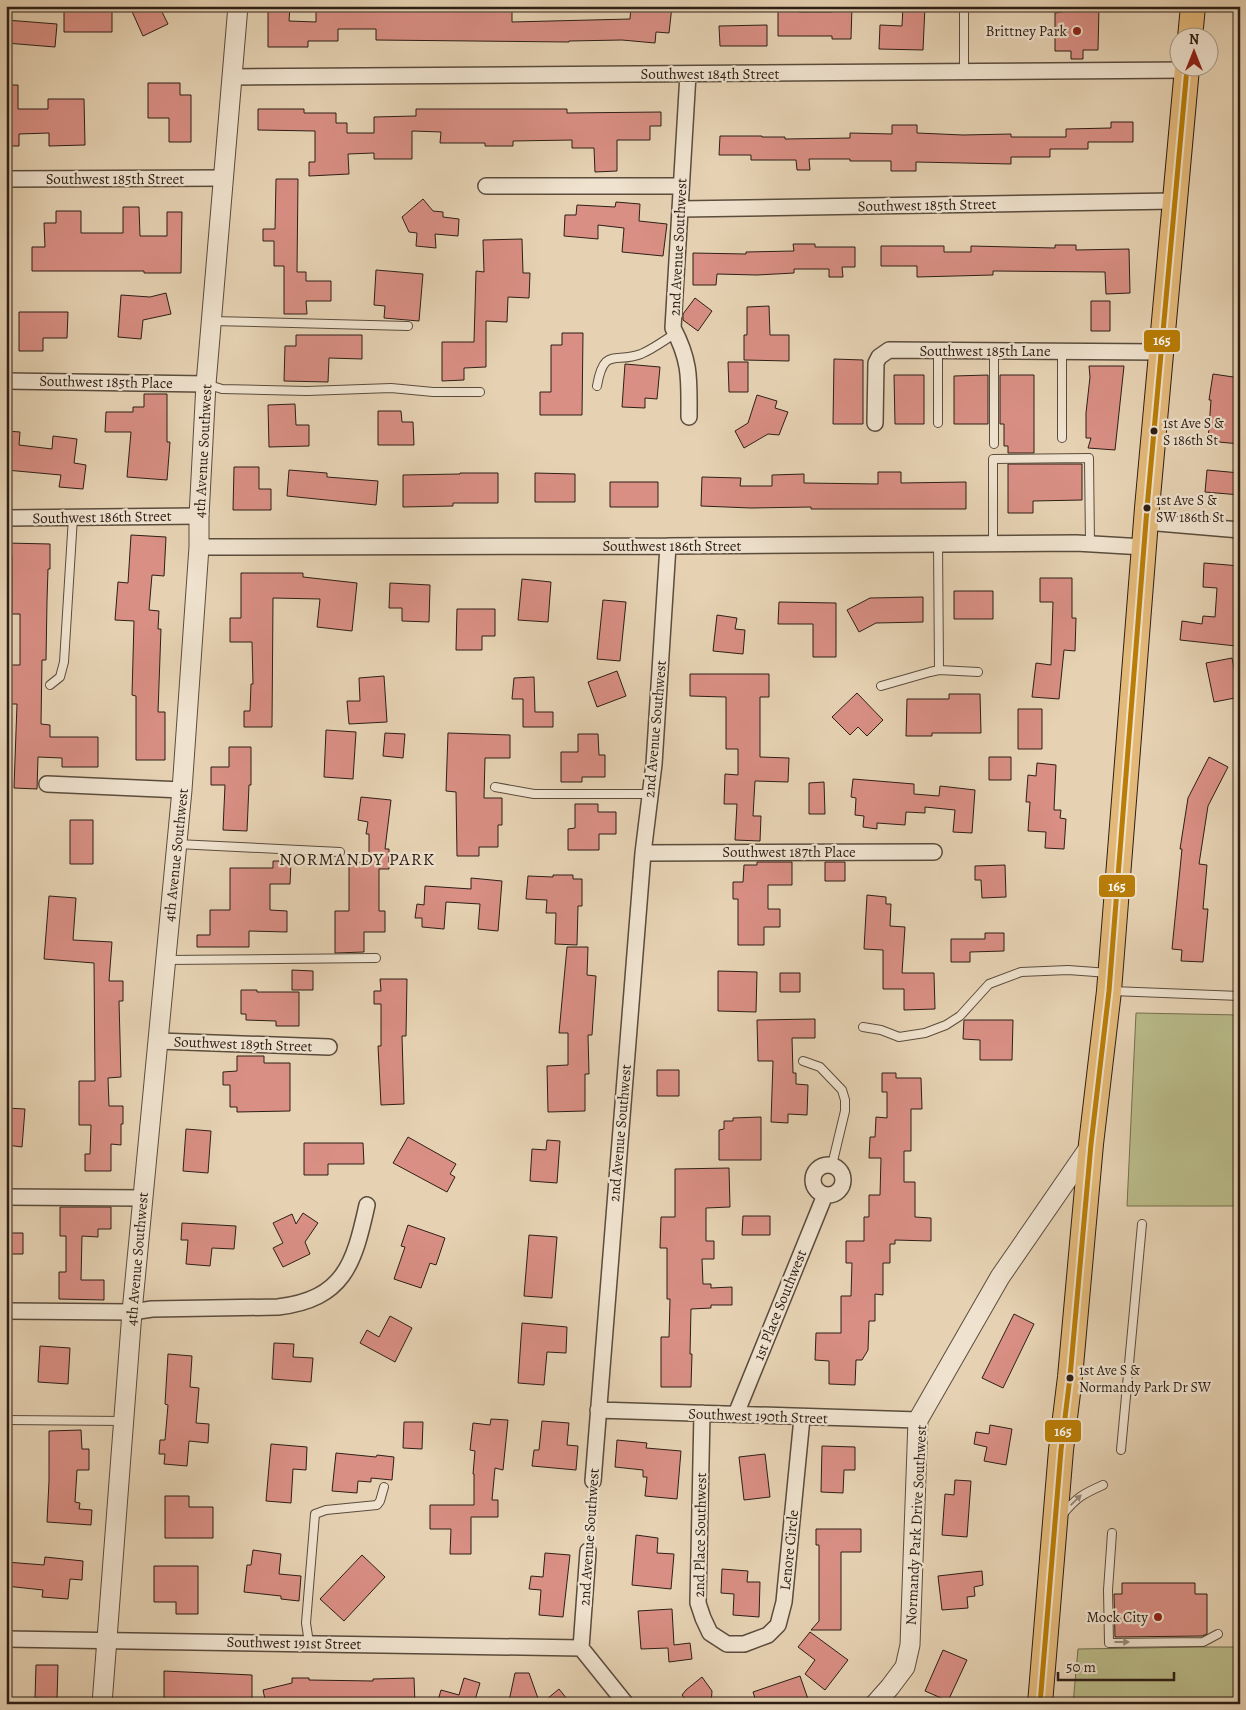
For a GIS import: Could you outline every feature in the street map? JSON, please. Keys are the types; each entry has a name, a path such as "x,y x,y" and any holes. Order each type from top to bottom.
{"main road":[{"path":"1191,28 1193,6"},
{"path":"1040,1704 1055,1524 1092,1144 1110,982 1146,522 1186,78"}],"street":[{"name":"4th Avenue Southwest","path":"102,1704 132,1312 182,790 199,547 198,516 206,384 238,6"},
{"name":"Southwest 184th Street","path":"233,78 1168,69"},
{"name":"2nd Avenue Southwest","path":"688,74 673,328 687,360 689,417"},
{"name":"Southwest 185th Street","path":"6,179 224,178"},
{"path":"486,186 681,186"},
{"name":"Southwest 185th Street","path":"680,209 1174,201"},
{"name":"Southwest 185th Lane","path":"875,423 876,363 878,357 889,350 1161,352"},
{"name":"Southwest 185th Place","path":"6,381 206,384"},
{"name":"Southwest 186th Street","path":"6,518 198,516"},
{"path":"1146,522 1240,530"},
{"name":"Southwest 186th Street","path":"199,547 993,543 1090,544 1144,547"},
{"name":"2nd Avenue Southwest","path":"593,1481 643,853 654,764 668,546"},
{"path":"47,784 182,790"},
{"name":"Southwest 187th Place","path":"643,853 934,852"},
{"name":"Southwest 189th Street","path":"158,1041 329,1047"},
{"name":"Normandy Park Drive Southwest","path":"875,1704 904,1667 910,1645 918,1420 1000,1277 1092,1144"},
{"path":"832,1165 841,1171 844,1181 843,1186 835,1194 820,1194 814,1186 813,1177 818,1168 832,1165"},
{"name":"1st Place Southwest","path":"736,1414 825,1195"},
{"path":"6,1197 143,1198"},
{"path":"6,1311 132,1312 152,1309 292,1306 326,1292 342,1276 352,1262 359,1243 367,1205"},
{"name":"Southwest 190th Street","path":"598,1410 802,1418 918,1420"},
{"name":"2nd Place Southwest","path":"702,1414 698,1603 710,1633 727,1644"},
{"name":"Lenore Circle","path":"727,1644 744,1644 768,1635 778,1625 784,1602 802,1418"},
{"name":"2nd Avenue Southwest","path":"581,1648 588,1552"},
{"name":"Southwest 191st Street","path":"6,1640 581,1648"},
{"path":"581,1648 626,1704"}],"lane":[{"path":"964,6 964,72"},
{"path":"212,321 408,326"},
{"path":"597,386 600,368 611,358 641,354 676,333"},
{"path":"938,350 938,423"},
{"path":"994,351 994,444"},
{"path":"1062,351 1062,438"},
{"path":"206,384 222,389 308,391 391,388 433,392 480,392"},
{"path":"993,543 994,458 1089,458 1090,544"},
{"path":"50,685 60,677 64,662 72,517"},
{"path":"938,544 939,670"},
{"path":"881,686 912,675 939,670 978,672"},
{"path":"496,787 534,794 650,794"},
{"path":"177,844 340,852"},
{"path":"166,960 376,958"},
{"path":"863,1027 899,1036 925,1033 946,1025 960,1016 988,984 1021,972 1068,970 1110,982 1240,996"},
{"path":"803,1061 820,1067 842,1090 845,1100 832,1165"},
{"path":"1121,1450 1142,1224"},
{"path":"6,1420 124,1421"},
{"path":"1055,1524 1083,1493 1103,1485"},
{"path":"309,1643 306,1623 315,1514 326,1510 377,1505 384,1487"},
{"path":"1112,1532 1108,1590 1109,1642 1204,1642 1218,1634"}],"path":[{"name":"2nd Avenue Southwest","path":"588,1552 593,1481"}],"green space":[{"path":"1136,1013 1240,1015 1240,1206 1127,1206"},
{"path":"1240,1647 1240,1704 1073,1704 1078,1649"}],"building":[{"path":"64,6 112,6 112,32 64,32"},
{"path":"159,6 168,24 143,36 130,7"},
{"path":"268,6 290,6 289,21 316,22 316,6 361,6 361,9 432,10 432,6 512,7 512,22 630,19 631,6 672,6 669,33 656,32 655,43 622,40 569,42 376,40 376,29 338,29 338,41 308,41 308,47 268,47"},
{"path":"778,6 799,6 799,12 832,12 832,6 852,6 851,39 832,39 832,36 778,36"},
{"path":"903,6 925,6 923,50 879,49 880,25 902,26"},
{"name":"Brittney Park","path":"1063,6 1099,6 1098,50 1083,50 1083,59 1071,59 1071,51 1055,51 1055,13 1063,12"},
{"path":"6,20 57,24 55,47 6,43"},
{"path":"767,25 767,46 720,46 719,26"},
{"path":"148,83 180,83 180,95 191,95 191,142 169,142 169,118 148,118"},
{"path":"6,85 18,85 18,109 48,109 48,99 84,99 85,145 49,146 49,133 19,134 19,146 6,146"},
{"path":"258,109 304,109 304,113 336,113 336,123 347,123 347,133 374,133 374,117 416,116 416,109 567,109 567,113 661,112 661,126 650,126 650,140 617,140 617,171 595,172 594,148 572,148 572,140 513,141 513,146 485,146 485,143 440,143 441,132 412,131 412,159 374,159 374,153 348,154 349,174 309,176 309,162 315,162 315,131 258,130"},
{"path":"1111,122 1133,122 1133,142 1088,142 1088,149 1050,149 1050,157 1011,157 1011,164 916,162 916,171 891,171 891,161 809,159 810,170 797,170 796,160 751,160 751,155 719,155 720,136 785,137 785,139 850,138 850,133 892,134 892,125 917,125 917,133 963,135 1011,134 1011,137 1066,137 1066,129 1111,128"},
{"path":"276,179 298,179 297,272 306,272 306,281 331,281 331,301 306,301 307,314 284,314 284,266 274,266 274,241 263,241 263,229 275,229"},
{"path":"423,199 433,211 443,212 443,217 459,219 458,236 435,234 436,248 416,246 417,233 409,232 402,217"},
{"path":"616,202 640,204 639,221 667,224 663,256 622,252 624,228 598,225 598,239 564,236 565,215 576,215 577,205 615,207"},
{"path":"123,207 139,207 140,236 167,236 167,212 182,212 181,273 144,273 144,271 32,271 32,247 45,247 44,223 56,223 56,211 81,211 81,233 123,233"},
{"path":"522,239 523,273 530,273 529,298 508,297 507,322 486,321 486,367 464,368 464,380 442,381 442,342 474,342 476,271 484,272 483,240"},
{"path":"793,244 815,244 815,247 855,247 855,267 842,267 843,277 829,277 829,269 794,269 794,273 757,275 717,274 716,285 693,285 693,253 746,254 746,252 794,251"},
{"path":"1055,245 1076,245 1076,250 1129,249 1130,293 1106,294 1105,272 993,271 993,275 917,277 917,266 881,266 881,246 944,246 944,252 971,252 971,246 1055,248"},
{"path":"376,270 423,274 419,321 384,318 385,306 374,305"},
{"path":"166,293 171,314 143,320 141,339 118,337 121,295 150,297"},
{"path":"695,298 712,311 698,331 683,320 683,314"},
{"path":"1091,301 1110,301 1110,331 1091,331"},
{"path":"769,306 770,335 789,335 789,361 744,360 744,335 747,335 747,307"},
{"path":"19,312 68,312 67,338 43,338 43,351 19,351"},
{"path":"562,333 583,333 582,415 540,415 540,392 551,392 551,345 562,345"},
{"path":"296,335 362,335 362,359 329,358 328,382 284,381 285,346 296,346"},
{"path":"834,359 863,360 863,424 833,424"},
{"path":"728,362 748,362 748,392 729,392"},
{"path":"625,364 660,367 657,399 645,398 645,408 622,407"},
{"path":"1089,366 1124,366 1115,450 1088,448 1091,438 1086,438"},
{"path":"1213,374 1240,378 1236,423 1240,423 1240,444 1208,441 1211,400 1209,400"},
{"path":"894,375 924,375 924,424 895,424"},
{"path":"988,375 988,424 954,424 954,376"},
{"path":"1000,375 1034,375 1034,453 1008,453 1008,446 1004,446 1004,424 1000,424"},
{"path":"144,394 167,394 167,442 170,442 167,480 127,477 131,432 105,432 106,412 133,412 133,407 144,407"},
{"path":"757,395 777,401 775,408 788,412 779,435 768,434 744,448 735,431 748,423"},
{"path":"295,404 296,425 309,425 309,446 269,447 268,405"},
{"path":"378,411 401,411 402,422 413,422 414,445 378,445"},
{"path":"6,431 20,432 19,445 52,449 53,436 77,439 74,463 86,465 83,489 59,487 61,475 6,470"},
{"path":"1008,464 1082,464 1082,500 1033,501 1033,513 1008,513"},
{"path":"234,467 259,467 259,489 271,489 271,510 233,510"},
{"path":"289,470 327,473 327,477 378,481 376,505 287,496"},
{"path":"1207,470 1240,473 1240,495 1205,492"},
{"path":"878,472 901,472 901,483 966,482 966,509 811,509 811,507 751,508 701,506 702,477 741,478 740,486 772,486 772,475 804,474 804,483 878,484"},
{"path":"498,473 498,503 453,503 453,506 403,507 403,475"},
{"path":"535,473 575,474 575,502 535,502"},
{"path":"610,482 658,482 658,507 610,507"},
{"path":"131,535 166,537 164,576 152,575 149,610 159,611 158,629 161,629 158,712 165,712 165,760 136,760 136,696 132,695 134,621 115,620 118,582 128,583"},
{"path":"6,543 50,544 46,660 42,660 41,724 50,725 50,737 98,737 98,767 62,767 62,758 38,757 37,789 14,788 17,704 6,704 6,677 8,677 8,665 20,665 20,614 12,614 12,556 6,556"},
{"path":"1204,563 1240,566 1240,607 1236,646 1180,640 1182,621 1202,624 1203,616 1215,617 1217,588 1203,587"},
{"path":"241,573 303,573 303,577 357,583 352,631 317,627 320,599 273,598 272,727 244,727 244,711 250,711 251,684 253,684 252,642 230,642 230,618 241,618"},
{"path":"1040,578 1072,578 1072,618 1076,618 1075,651 1064,650 1059,699 1032,697 1036,663 1051,665 1053,602 1040,602"},
{"path":"522,579 551,582 548,622 518,620"},
{"path":"390,583 430,585 429,622 402,621 402,608 389,608"},
{"path":"954,591 993,591 993,619 954,619"},
{"path":"923,597 923,622 876,623 859,632 847,610 870,598"},
{"path":"603,600 626,602 620,661 597,659"},
{"path":"779,602 836,603 836,657 813,657 813,624 778,624"},
{"path":"457,609 495,609 495,636 482,636 482,650 456,650"},
{"path":"717,615 737,618 735,629 745,630 743,654 713,651"},
{"path":"1232,658 1240,697 1214,702 1206,663"},
{"path":"617,671 626,696 597,707 588,682"},
{"path":"690,674 769,674 769,697 760,697 760,757 789,758 788,782 755,781 753,816 761,816 760,841 735,840 737,804 724,804 725,774 738,775 738,749 726,749 726,697 690,696"},
{"path":"384,676 387,722 349,724 347,701 360,701 359,678"},
{"path":"534,677 535,712 553,712 553,727 523,727 523,699 512,699 514,678"},
{"path":"857,693 883,720 867,736 858,727 850,735 832,717"},
{"path":"949,694 980,694 981,733 932,733 932,736 906,736 907,699 949,699"},
{"path":"1018,709 1042,709 1042,749 1018,749"},
{"path":"326,730 356,732 353,779 324,777"},
{"path":"385,733 405,734 403,758 383,756"},
{"path":"448,733 510,735 510,758 485,758 484,798 502,798 502,825 498,825 498,847 479,847 479,856 457,856 456,792 446,791"},
{"path":"578,734 598,734 599,755 605,755 605,777 582,777 582,782 561,782 561,752 578,752"},
{"path":"229,747 251,747 251,785 249,785 247,831 223,830 225,785 211,785 211,767 229,767"},
{"path":"989,757 1011,757 1011,780 989,780"},
{"path":"1209,757 1228,767 1208,806 1199,864 1207,865 1203,909 1208,909 1203,962 1181,961 1182,950 1172,949 1182,849 1180,849 1188,798"},
{"path":"1037,763 1056,765 1054,810 1061,810 1060,818 1066,819 1064,849 1045,848 1046,832 1028,831 1030,802 1026,802 1028,775 1036,776"},
{"path":"853,779 914,784 914,794 939,796 940,786 975,790 972,833 953,832 955,810 925,807 925,813 906,812 905,825 877,823 877,829 863,827 864,816 855,815 856,798 851,797"},
{"path":"824,782 825,814 809,814 809,783"},
{"path":"361,797 391,800 385,849 389,849 389,869 379,869 379,911 385,911 385,932 364,932 364,952 335,953 335,911 349,911 349,864 369,861 369,834 366,834 368,822 358,820"},
{"path":"575,804 598,804 598,812 616,812 616,834 599,834 599,850 568,850 568,829 575,828"},
{"path":"70,820 93,820 93,864 70,864"},
{"path":"273,861 291,861 290,884 270,884 270,910 287,911 287,932 249,931 249,947 197,947 197,935 210,935 210,910 230,910 230,868 273,868"},
{"path":"757,862 792,862 792,885 768,885 768,909 780,909 780,927 764,927 764,945 738,945 738,899 733,899 733,882 743,882 744,865 757,865"},
{"path":"825,862 845,862 845,881 825,881"},
{"path":"1005,865 1006,897 982,898 981,880 975,880 975,866"},
{"path":"553,875 573,875 573,879 582,879 582,906 578,906 577,945 555,944 556,913 546,913 547,900 526,899 528,876 553,877"},
{"path":"471,878 502,881 498,931 478,929 480,904 446,902 444,929 422,927 422,918 415,918 417,904 424,905 425,886 471,889"},
{"path":"867,895 886,897 886,904 891,904 890,926 905,927 902,973 934,973 935,1009 904,1010 904,989 883,989 883,950 864,949"},
{"path":"49,896 76,898 73,940 112,942 109,981 123,981 123,1001 119,1001 121,1077 108,1078 109,1106 123,1106 123,1124 121,1124 121,1145 111,1144 111,1171 85,1171 85,1154 90,1154 91,1125 79,1125 79,1081 95,1081 94,963 44,959"},
{"path":"985,933 1004,933 1004,951 970,952 970,962 951,962 951,939 985,939"},
{"path":"567,947 588,947 587,975 596,976 592,1035 588,1035 589,1074 585,1074 585,1111 548,1112 547,1066 568,1065 568,1033 559,1033"},
{"path":"292,970 313,971 313,990 292,990"},
{"path":"718,971 757,972 756,1012 718,1011"},
{"path":"780,973 800,973 800,992 780,992"},
{"path":"380,979 407,979 406,1036 402,1036 404,1104 381,1105 378,1046 381,1046 381,1004 374,1004 374,991 381,991"},
{"path":"241,990 299,992 299,1026 276,1026 276,1021 246,1020 246,1014 241,1014"},
{"path":"815,1019 815,1038 792,1038 793,1073 796,1073 796,1084 808,1085 807,1115 788,1114 788,1123 771,1122 773,1061 758,1061 757,1020"},
{"path":"964,1020 1013,1020 1012,1060 980,1060 980,1040 963,1039"},
{"path":"237,1056 264,1056 264,1063 290,1063 290,1111 237,1112 237,1107 230,1107 230,1085 223,1085 223,1072 237,1071"},
{"path":"657,1070 679,1070 679,1096 657,1096"},
{"path":"882,1073 896,1073 896,1078 921,1078 922,1109 911,1109 911,1151 904,1151 904,1182 915,1182 915,1217 931,1218 931,1241 895,1240 895,1244 890,1244 890,1263 883,1263 883,1295 875,1294 875,1321 869,1321 868,1350 862,1360 856,1360 855,1385 829,1384 829,1361 815,1360 816,1333 841,1333 841,1296 851,1296 852,1263 846,1263 846,1241 864,1241 864,1217 869,1217 869,1195 880,1195 881,1158 869,1158 870,1137 875,1137 876,1117 887,1118 887,1092 882,1092"},
{"path":"6,1108 25,1109 22,1147 7,1145"},
{"path":"761,1117 761,1160 719,1160 719,1130 724,1129 724,1121 733,1121 733,1118"},
{"path":"186,1129 211,1131 208,1173 183,1171"},
{"path":"408,1137 456,1164 450,1174 455,1177 447,1192 393,1163"},
{"path":"547,1140 560,1141 557,1183 530,1181 532,1149 546,1150"},
{"path":"304,1143 363,1143 364,1164 328,1164 328,1175 304,1175"},
{"path":"729,1168 730,1207 706,1208 706,1241 714,1241 714,1259 702,1259 703,1284 711,1284 711,1288 732,1287 732,1305 711,1305 711,1308 691,1309 691,1387 661,1387 661,1337 669,1337 670,1299 667,1299 667,1248 660,1248 661,1217 675,1217 675,1169"},
{"path":"60,1207 111,1207 111,1229 98,1229 98,1237 82,1236 81,1280 104,1280 104,1300 59,1299 59,1272 66,1272 66,1236 60,1236"},
{"path":"303,1213 318,1223 305,1242 310,1254 283,1267 273,1248 283,1243 273,1223 292,1214 296,1224"},
{"path":"743,1216 770,1216 770,1235 742,1235"},
{"path":"182,1223 236,1226 234,1249 212,1248 210,1266 186,1264 188,1240 181,1240"},
{"path":"408,1225 445,1238 436,1265 430,1263 421,1288 394,1279 405,1247 401,1246"},
{"path":"6,1233 23,1233 23,1254 6,1254"},
{"path":"529,1235 557,1237 552,1298 524,1296"},
{"path":"1014,1314 1034,1324 1003,1388 982,1378"},
{"path":"390,1316 412,1328 395,1362 360,1343 367,1330 379,1337"},
{"path":"522,1323 567,1327 566,1353 547,1352 544,1385 518,1383"},
{"path":"274,1343 294,1344 293,1357 313,1358 311,1382 272,1379"},
{"path":"40,1346 70,1348 68,1384 38,1382"},
{"path":"168,1354 192,1356 190,1387 199,1388 196,1423 209,1424 208,1443 189,1441 187,1466 164,1464 165,1454 159,1454 160,1440 165,1440 168,1405 165,1404"},
{"path":"491,1419 508,1420 503,1470 495,1468 492,1500 498,1500 498,1517 471,1517 471,1554 450,1554 451,1529 430,1529 430,1505 474,1505 473,1474 475,1451 470,1450 473,1423 490,1425"},
{"path":"542,1421 569,1423 567,1445 578,1446 576,1470 532,1466 534,1450 539,1450"},
{"path":"404,1422 423,1422 422,1449 403,1448"},
{"path":"990,1425 1012,1429 1006,1465 984,1461 987,1447 974,1444 976,1432 989,1434"},
{"path":"81,1430 82,1449 89,1449 89,1470 77,1470 75,1502 80,1503 79,1509 92,1510 91,1525 47,1522 49,1431"},
{"path":"617,1440 647,1443 646,1448 681,1451 677,1499 645,1496 647,1477 643,1477 643,1470 615,1467"},
{"path":"271,1444 307,1447 306,1470 293,1469 291,1503 266,1501"},
{"path":"822,1446 855,1447 855,1470 844,1470 843,1493 821,1492"},
{"path":"336,1453 394,1457 392,1480 371,1478 371,1482 358,1481 357,1493 332,1491"},
{"path":"765,1454 770,1497 744,1500 739,1457"},
{"path":"955,1480 971,1481 967,1537 942,1535 945,1494 954,1495"},
{"path":"165,1496 189,1496 189,1507 213,1507 213,1538 165,1538"},
{"path":"816,1529 861,1529 861,1552 841,1552 841,1630 811,1630 819,1621 819,1545 816,1545"},
{"path":"636,1535 658,1538 657,1553 674,1554 671,1589 632,1585"},
{"path":"253,1550 281,1554 279,1574 301,1576 299,1601 281,1599 281,1596 244,1592 247,1565 251,1565"},
{"path":"545,1553 570,1555 563,1617 539,1615 541,1590 529,1589 531,1576 543,1577"},
{"path":"362,1555 385,1577 344,1621 320,1599"},
{"path":"45,1557 83,1561 82,1580 70,1579 68,1599 42,1597 43,1590 6,1586 6,1562 44,1565"},
{"path":"154,1566 198,1566 198,1614 176,1614 176,1602 154,1602"},
{"path":"722,1569 748,1571 747,1582 760,1582 759,1617 733,1615 734,1594 721,1593"},
{"path":"982,1571 983,1585 974,1587 975,1596 967,1597 968,1608 942,1610 938,1576"},
{"name":"Mock City","path":"1122,1583 1195,1583 1195,1594 1207,1594 1207,1634 1202,1636 1115,1637 1114,1594 1122,1594"},
{"path":"672,1609 674,1645 690,1643 692,1659 669,1662 668,1648 641,1649 638,1611"},
{"path":"810,1632 848,1660 825,1690 805,1674 815,1660 798,1647"},
{"path":"943,1650 967,1660 948,1701 925,1691"},
{"path":"36,1665 58,1665 57,1699 35,1698"},
{"path":"164,1671 252,1675 252,1699 238,1699 238,1704 194,1701 194,1704 174,1704 174,1702 164,1701"},
{"path":"515,1673 529,1673 540,1704 517,1704 514,1701 509,1701"},
{"path":"800,1676 808,1699 794,1704 757,1704 753,1692"},
{"path":"702,1677 712,1691 711,1704 689,1704 682,1695"},
{"path":"292,1678 373,1681 373,1679 414,1678 415,1704 266,1704 263,1690 292,1683"},
{"path":"464,1678 480,1683 475,1700 477,1700 477,1704 437,1704 441,1690 459,1695"},
{"path":"559,1689 571,1704 541,1704"}],"transit line":[{"name":"165","path":"1040,1704 1061,1450 1070,1377 1091,1144 1109,991 1147,508 1186,78"}],"place":[{"name":"Brittney Park","path":"1077,31"},
{"name":"1st Ave S & S 186th St","path":"1154,431"},
{"name":"1st Ave S & SW 186th St","path":"1147,508"},
{"name":"1st Ave S & Normandy Park Dr SW","path":"1070,1378"},
{"name":"Mock City","path":"1158,1617"}],"district":[{"name":"NORMANDY PARK","path":"357,859"}]}
